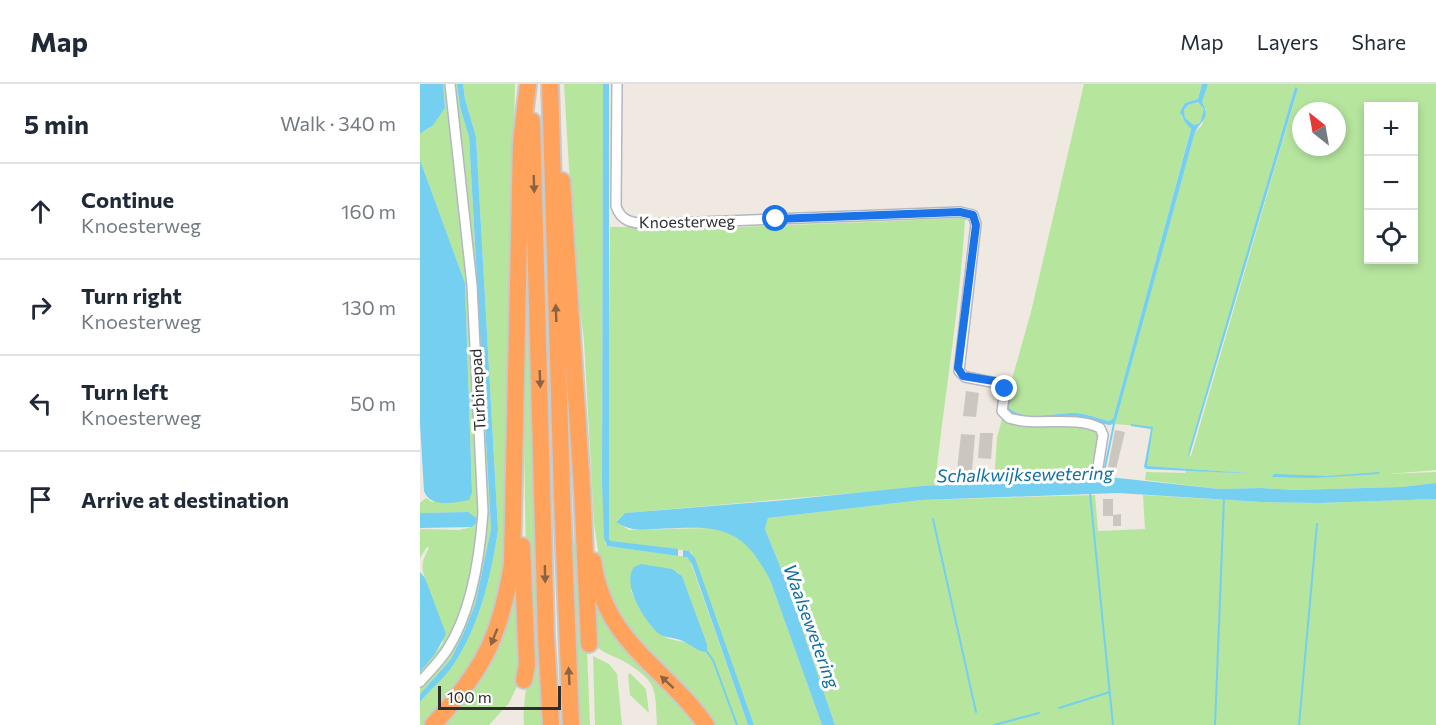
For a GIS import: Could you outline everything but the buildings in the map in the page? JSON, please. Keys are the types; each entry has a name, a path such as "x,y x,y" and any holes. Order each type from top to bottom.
{"highway":[{"path":"433,725 459,696 479,668 495,637 506,601 512,564 521,143 529,84"},
{"path":"529,84 546,637 551,725"},
{"path":"550,84 565,202 589,644"},
{"path":"550,84 571,725"},
{"path":"515,413 520,478 526,665 524,680"},
{"path":"582,489 595,573 602,598 614,622 628,642 693,707 706,725"}],"street":[{"name":"Turbinepad","path":"420,682 448,648 467,603 480,548 483,512 472,285 450,84"},
{"name":"Knoesterweg","path":"617,84 616,206 620,215 628,221 648,224 960,212 973,215 976,225 959,370 967,377 1002,384 1005,389 1002,411 1009,418 1085,423 1100,428 1103,435 1097,473"}],"green space":[{"path":"443,84 457,84 460,107 469,137 491,529 475,605 464,632 451,659 420,694 420,672 443,643 422,567 429,548 427,547 420,558 420,529 459,530 472,527 468,512 420,513 420,503 426,498 432,502 472,492 465,283 420,160 420,134 428,129 445,108"},
{"path":"463,84 515,84 504,570 487,641 453,692 423,725 420,725 420,702 449,671 459,656 475,622 487,585 498,530 476,137"},
{"path":"564,84 603,84 602,483 605,543 607,546 687,557 690,560 748,725 715,725 701,706 651,657 622,620 609,595 600,565 594,523 584,341 575,268","holes":["648,565 677,572 682,576 707,644 690,643 661,635 648,620 631,591"]},
{"path":"1084,84 1202,84 1198,99 1185,103 1181,116 1191,128 1113,419 1108,421 1076,413 1025,415 1017,413 1009,406 1015,381 1012,379 1031,312"},
{"path":"1207,84 1436,84 1436,470 1388,474 1436,472 1436,483 1401,487 1296,490 1219,489 1145,480 1146,472 1185,473 1186,470 1261,474 1147,466 1152,427 1114,424 1195,132 1202,125 1206,110 1202,102","holes":["1295,87 1298,88 1294,102 1346,102 1346,156 1292,156 1292,109 1191,456 1188,456"]},
{"path":"1198,102 1204,109 1200,123 1194,125 1185,118 1184,110 1188,105"},
{"path":"524,174 543,725 524,725 529,653 524,414"},
{"path":"561,205 584,574 590,725 579,725 572,560 576,524 572,430 568,427"},
{"path":"965,218 935,486 625,513 616,521 629,530 711,528 728,532 739,538 755,553 770,580 822,725 754,725 692,553 610,541 609,539 610,227 630,227 642,231"},
{"path":"1003,415 1095,426 1100,436 1093,476 1111,479 994,484 997,438"},
{"path":"1095,495 1098,531 1145,529 1143,495 1319,503 1436,499 1436,725 835,725 784,576 765,529 768,518 922,500"},
{"path":"514,519 522,676 509,703 489,725 436,725 482,668"},
{"path":"591,571 598,593 703,725 657,725 655,695 649,681 636,669 596,646"},
{"path":"593,656 609,664 617,674 622,725 595,725"},
{"path":"630,673 646,689 649,713 630,695 628,675"}],"water":[{"path":"420,84 443,84 445,108 433,125 420,134"},
{"path":"457,84 463,84 476,137 498,530 482,604 468,639 449,671 420,702 420,694 451,659 464,632 475,605 491,529 469,137 460,107"},
{"path":"603,84 609,84 609,539 678,549 678,556 607,546 604,538 602,483"},
{"path":"1202,84 1208,84 1202,102 1206,115 1195,132 1114,424 1109,425 1080,418 1014,416 1006,411 1011,384 1009,381 964,372 1015,381 1009,406 1017,413 1033,416 1076,413 1108,421 1113,419 1191,129 1180,112 1185,103 1198,99","holes":["1198,102 1204,109 1200,123 1194,125 1185,118 1184,110 1188,105"]},
{"path":"1295,87 1298,88 1189,457"},
{"path":"420,160 465,283 472,492 469,500 449,503 431,500 424,491 420,424"},
{"path":"1131,424 1153,427 1147,466 1262,474 1146,469 1144,467 1151,429 1131,426"},
{"path":"1380,472 1379,474 1313,478 1272,477 1274,474 1327,476"},
{"path":"1118,478 1219,489 1296,490 1401,487 1436,483 1436,499 1319,503 1261,502 1118,493 922,500 768,518 765,529 784,576 835,725 822,725 770,580 748,547 736,537 709,529 639,530 616,522 625,513 923,486"},
{"path":"468,512 479,520 472,527 420,528 420,513"},
{"path":"683,550 689,551 695,558 754,725 748,725 692,564 687,557 683,557"},
{"path":"641,564 672,569 682,576 707,644 707,652 681,640 659,634 647,621 636,602 630,583 634,567"},
{"path":"420,572 425,578 446,634 435,654 420,672"}],"waterway":[{"name":"Schalkwijksewetering","path":"1105,467 1114,424"},
{"path":"1090,493 1113,725"},
{"path":"1215,725 1224,498"},
{"path":"933,519 976,712"},
{"path":"1299,725 1317,524"},
{"path":"707,652 713,660 737,725"},
{"path":"1059,708 1110,692"},
{"path":"994,725 1039,713"}],"route":[{"path":"776,219 960,212 973,215 976,225 958,368 963,376 1000,382 1005,389"}],"water label":[{"name":"Waalsewetering","path":"812,626"}]}
